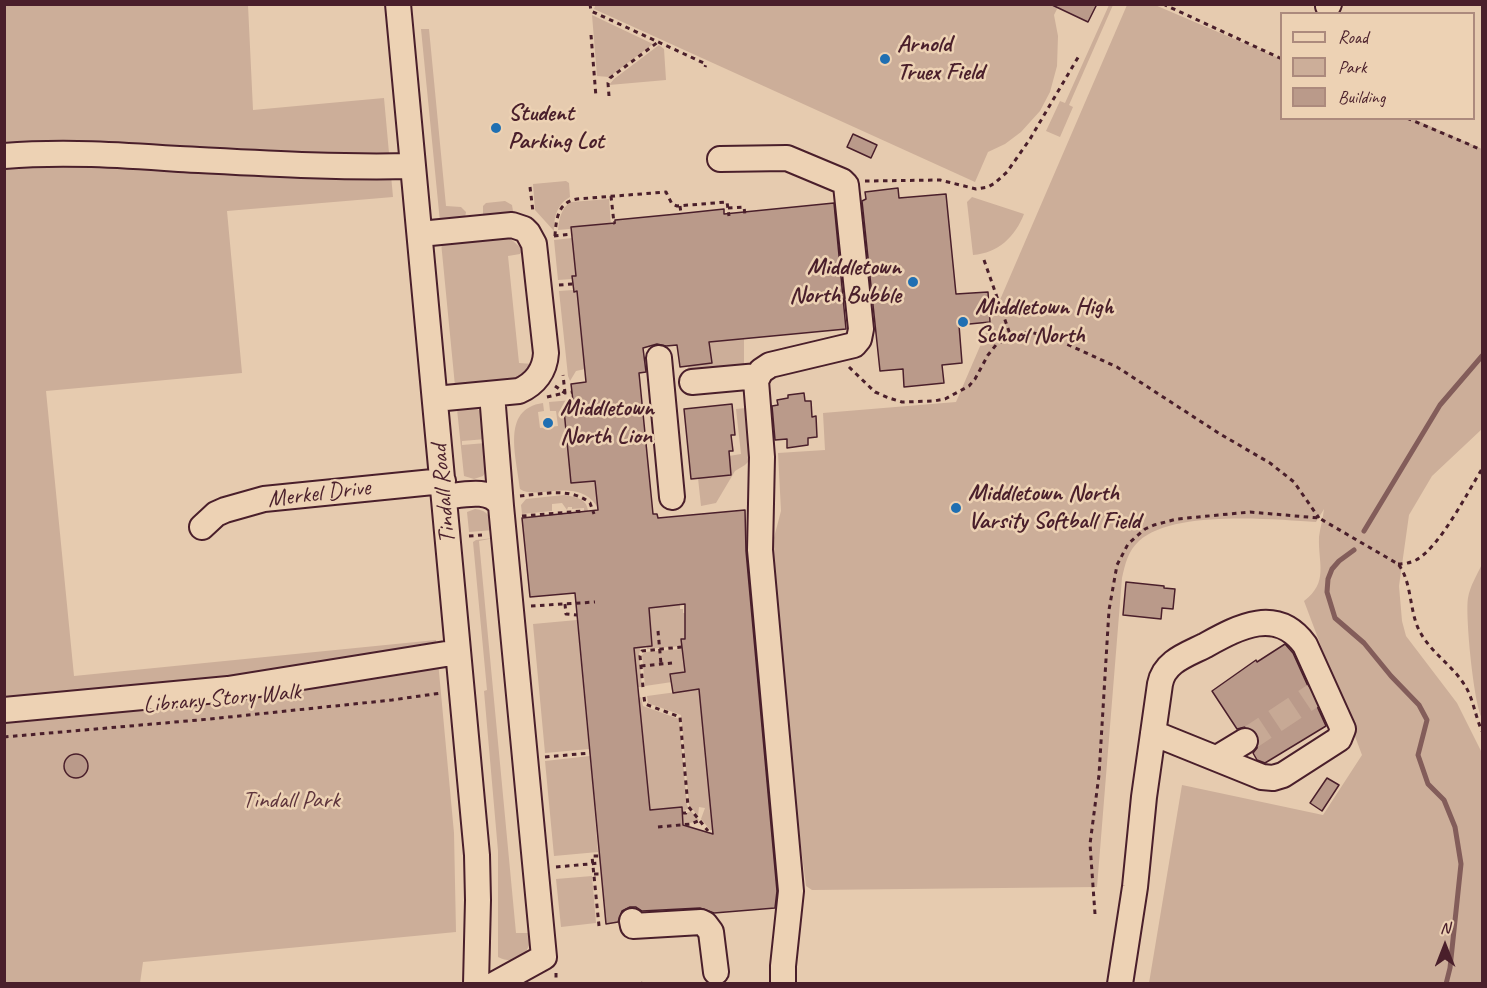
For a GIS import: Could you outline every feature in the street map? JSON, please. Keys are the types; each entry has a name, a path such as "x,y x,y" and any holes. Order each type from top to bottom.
{"street":[{"name":"Tindall Road","path":"398,4 477,855 476,984"},
{"path":"4,156 74,153 293,165 413,166"},
{"path":"720,159 787,159 846,185 861,333 854,345 766,367 758,376 756,388 762,458 760,550 791,891 783,975"},
{"path":"420,234 512,225 524,229 532,238 535,251 546,353 545,364 539,376 524,389 513,393 435,399"},
{"path":"659,358 678,383 672,497"},
{"path":"678,383 758,376"},
{"path":"492,394 511,506 544,957 495,984"},
{"name":"Merkel Drive","path":"202,527 216,514 264,499 444,489 490,495 511,506"},
{"path":"1121,974 1135,887 1153,733 1160,684 1167,667 1239,627 1270,623 1293,632 1305,645 1320,692 1342,725 1341,736 1282,776 1273,778 1262,777 1153,733"},
{"path":"4,710 228,689 458,652"},
{"path":"1217,758 1245,741"},
{"path":"632,921 633,926 695,921 705,924 711,932 716,972"}],"path":[{"path":"590,4 591,11 706,64 705,67"},
{"path":"1163,4 1280,59"},
{"path":"591,34 596,97"},
{"path":"609,96 610,78 658,42"},
{"path":"846,185 862,181 928,179 976,189 988,187 1002,178 1019,156 1080,54"},
{"path":"1412,120 1482,150"},
{"path":"530,187 535,216"},
{"path":"555,236 558,214 566,202 577,199 666,192 672,204 680,206 727,202 729,216"},
{"path":"611,196 615,222"},
{"path":"680,206 681,213"},
{"path":"728,208 744,207 745,215"},
{"path":"549,237 572,234"},
{"path":"984,260 1011,337"},
{"path":"554,286 573,284"},
{"path":"834,350 875,392 902,402 945,399 969,386 996,345 1028,332 1038,333 1118,367 1284,473 1294,482 1319,518 1398,564 1404,577 1419,631 1429,646 1463,682 1482,731"},
{"path":"550,384 565,393 572,392"},
{"path":"1398,564 1415,560 1432,546 1482,469"},
{"path":"511,506 548,493 573,494 590,503 594,514"},
{"path":"511,506 582,511"},
{"path":"1095,914 1090,844 1099,775 1109,610 1117,565 1122,553 1128,544 1145,529 1178,519 1250,512 1319,518"},
{"path":"527,607 595,602"},
{"path":"565,604 566,614 577,615"},
{"path":"658,631 661,664"},
{"path":"643,687 640,656 644,649 660,650 682,647"},
{"path":"641,666 672,663"},
{"name":"Library Story Walk","path":"4,737 132,724 210,719 443,693"},
{"path":"644,697 645,704 680,717 688,806 708,831"},
{"path":"540,757 590,753"},
{"path":"682,813 690,809"},
{"path":"658,826 690,824 700,820"},
{"path":"599,856 592,856 599,926"},
{"path":"551,867 600,863"},
{"path":"594,874 601,874"},
{"path":"638,984 643,983"}],"green space":[{"path":"596,4 1059,5 1054,15 1058,36 1057,66 1050,92 1040,111 1021,132 1005,144 988,152 975,182 594,9"},
{"name":"Tindall Park","path":"5,5 248,5 253,110 384,98 393,197 227,211 242,373 46,391 74,676 436,640 454,833 456,932 143,962 140,983 5,984"},
{"path":"1109,5 1113,5 1069,105 1073,107 1060,137 1046,131 1060,101 1065,103"},
{"path":"1127,5 1155,5 1280,59 1280,120 1416,120 1482,149 1482,429 1432,476 1409,515 1399,586 1402,621 1406,636 1457,703 1482,753 1482,983 1149,983 1182,785 1323,815 1362,755 1304,601 1317,587 1319,580 1319,537 1324,509 1316,522 1224,519 1175,525 1154,531 1132,549 1122,578 1097,887 812,890 806,886 790,762 772,545 781,511 778,453 825,450 823,413 956,402"},
{"path":"592,15 653,44 609,77 597,76"},
{"path":"421,29 429,29 446,206 461,207 466,212 465,218 440,222"},
{"path":"659,45 664,49 666,80 609,85 614,79"},
{"path":"566,181 569,183 570,197 557,211 554,231 535,210 533,184"},
{"path":"972,197 1024,214 1016,230 998,247 973,255 967,202"},
{"path":"609,199 611,225 558,230 563,211 571,202"},
{"path":"505,201 512,205 513,211 510,215 484,216 483,206 486,203"},
{"path":"503,236 512,240 523,250 520,254 508,256 519,363 533,364 529,371 517,381 455,386 441,242"},
{"path":"572,238 576,276 572,279 558,280 554,240"},
{"path":"559,291 577,291 585,369 576,371 570,381"},
{"path":"744,339 744,368 689,376 686,344"},
{"path":"573,400 588,407 564,410 571,483 595,481 598,508 590,498 580,493 527,492 520,489 514,437 521,415 530,407 543,403 544,411 538,412 540,428 558,426 556,411 550,411 549,402"},
{"path":"474,406 482,413 486,439 462,441 462,445 486,443 488,468 483,476 474,479 464,476 457,409"},
{"path":"746,408 749,461 735,471 716,503 701,506 698,478 731,475 729,456 741,454 736,409"},
{"path":"564,495 583,501 588,511 584,511 584,508 572,509 572,507 568,507 567,510 562,503 552,504 552,511 522,514 521,505 526,499"},
{"path":"475,509 488,515 493,530 469,532 467,512"},
{"path":"494,538 479,541 516,933 531,933 526,952 512,960 498,957 498,851 484,691 487,690 473,542"},
{"path":"1482,564 1482,718 1473,679 1467,608 1470,589"},
{"path":"680,605 680,609 683,609 685,613 699,678 645,686 642,655 645,652 682,649 681,646 647,649 647,646 652,645 650,616 639,654 642,687 638,687 631,609"},
{"path":"577,620 589,749 545,753 533,624"},
{"path":"699,689 713,830 710,830 701,819 705,808 699,807 698,816 689,805 681,715 648,703 647,696"},
{"path":"641,697 643,706 679,719 689,808 682,812 682,815 691,811 699,820 675,825 651,824 639,698"},
{"path":"590,756 598,852 554,856 545,761"},
{"path":"592,876 596,923 561,927 556,879"}],"building":[{"path":"1050,4 1097,4 1088,22"},
{"path":"853,134 877,145 871,158 847,147"},
{"name":"Middletown North Bubble","path":"898,188 899,198 946,194 956,294 988,292 990,322 959,325 962,363 942,365 944,383 904,387 903,369 880,371 862,201 866,199 865,192"},
{"path":"834,203 846,329 709,342 712,363 680,367 677,345 657,344 643,348 646,372 639,373 653,514 657,514 658,518 745,510 746,551 777,891 775,908 714,913 700,908 642,911 636,907 630,907 622,911 618,922 606,924 575,593 530,597 522,518 598,510 595,481 571,483 564,410 574,409 571,384 586,382 577,291 574,292 572,276 576,276 571,227 615,223 615,220 724,209 724,214","holes":["685,604 685,639 681,639 685,672 670,674 673,693 699,689 713,834 683,825 682,807 650,810 634,648 652,646 649,608"]},
{"path":"804,393 805,401 811,401 812,417 816,416 817,437 808,438 808,445 787,448 787,439 775,440 772,406 778,405 777,400 788,398 788,395"},
{"path":"732,404 735,435 731,435 733,451 729,451 731,475 691,479 684,409"},
{"path":"1126,582 1175,589 1173,609 1162,608 1161,619 1123,615"},
{"path":"1285,644 1293,653 1326,726 1265,763 1257,760 1253,753 1259,741 1257,733 1245,727 1237,729 1212,691 1256,660 1257,662"},
{"path":"76,754 81,755 87,761 87,771 81,777 76,778 71,777 65,771 64,766 65,761 71,755"},
{"path":"1327,778 1339,785 1322,811 1310,803"}],"waterway":[{"path":"1364,531 1440,405 1482,356"},
{"path":"1354,550 1339,561 1332,569 1328,579 1327,592 1335,618 1364,643 1419,705 1427,720 1418,755 1428,784 1444,800 1455,827 1461,864 1450,968 1446,984"}],"tunnel":[{"path":"1245,741 1314,695"}],"place":[{"name":"Arnold Truex Field","path":"885,59"},
{"name":"Student Parking Lot","path":"496,128"},
{"name":"Middletown North Bubble","path":"913,282"},
{"name":"Middletown High School North","path":"963,322"},
{"name":"Middletown North Lion","path":"548,423"},
{"name":"Middletown North Varsity Softball Field","path":"956,508"}]}
